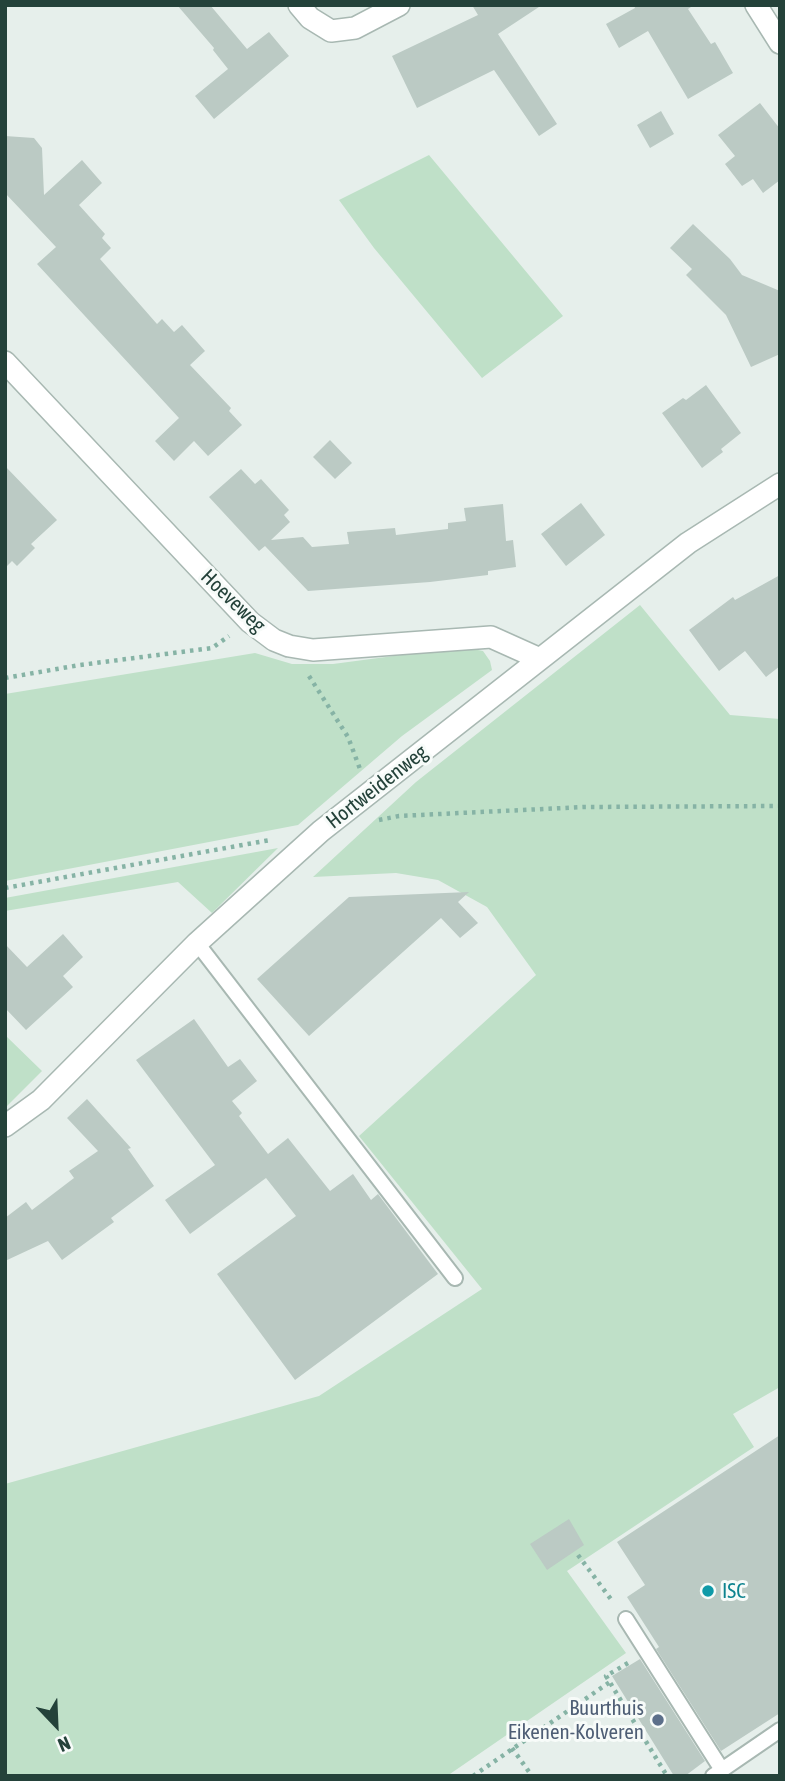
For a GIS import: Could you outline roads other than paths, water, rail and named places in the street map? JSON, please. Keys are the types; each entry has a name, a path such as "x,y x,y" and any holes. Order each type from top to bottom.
{"street":[{"path":"299,5 310,18 331,31 355,28 399,5"},
{"path":"756,5 780,43"},
{"name":"Hoeveweg","path":"5,362 250,622 274,640 313,650 491,637 540,659"},
{"name":"Hortweidenweg","path":"5,1126 41,1100 197,943 321,831 688,543 780,484"}],"lane":[{"path":"197,943 456,1278"},
{"path":"626,1619 718,1773 780,1730"}],"place":[{"name":"ISC","path":"708,1591"},
{"name":"Buurthuis Eikenen-Kolveren","path":"658,1720"}]}
